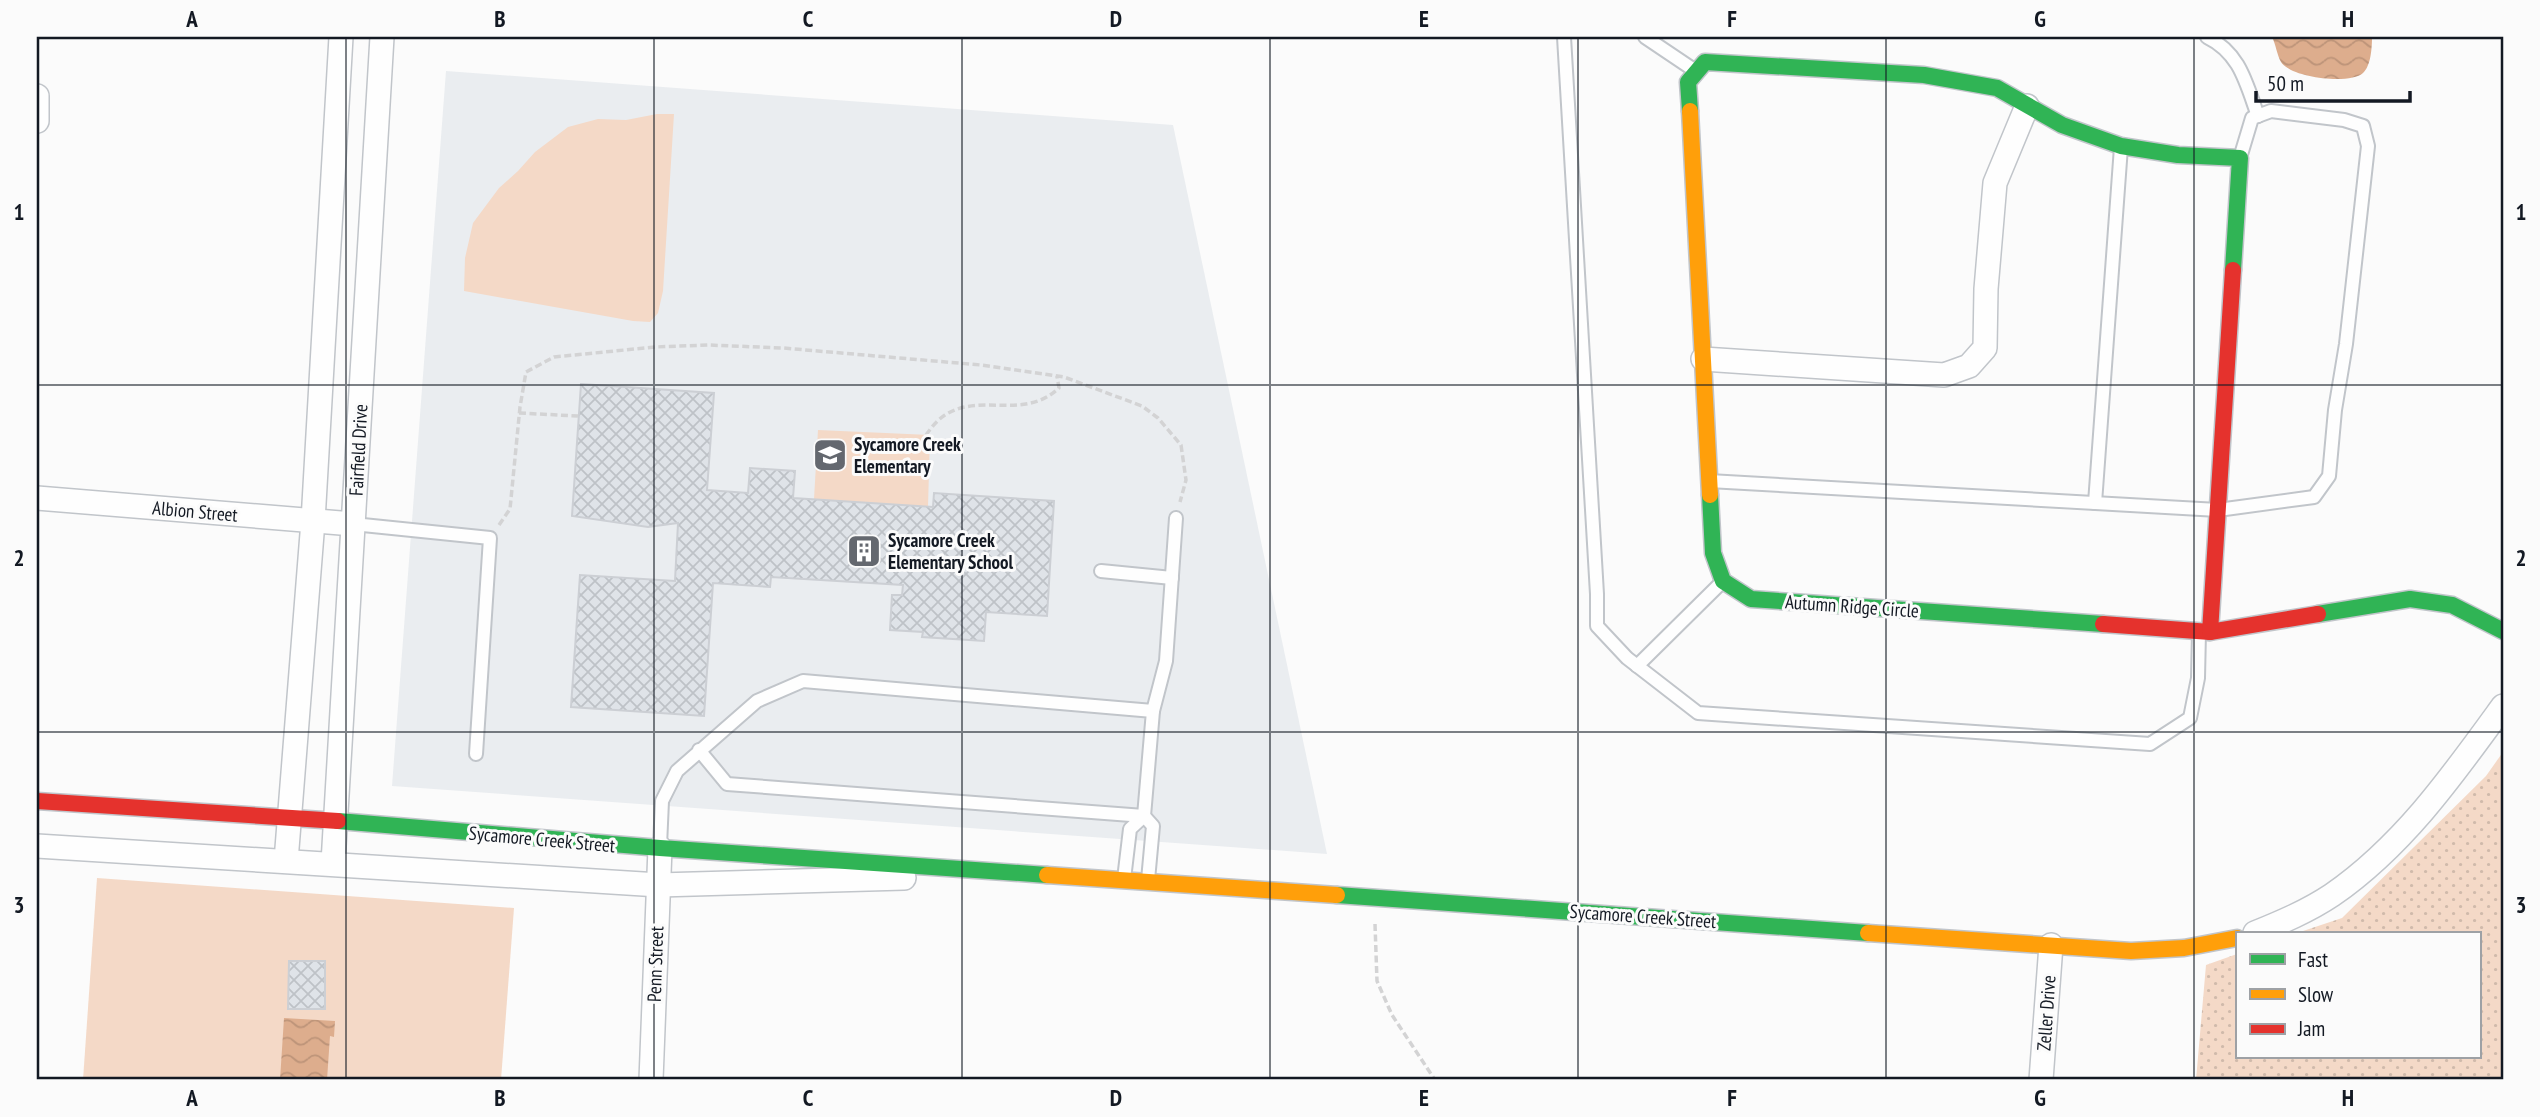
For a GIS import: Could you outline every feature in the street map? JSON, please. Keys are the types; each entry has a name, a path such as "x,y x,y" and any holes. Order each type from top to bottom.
{"street":[{"path":"286,861 313,521 341,37"},
{"name":"Fairfield Drive","path":"333,863 383,37"},
{"path":"1723,580 1713,553 1688,82 1705,62 1924,75 1997,88 2062,125 2121,146 2178,155 2240,158 2218,510 2205,632"},
{"path":"37,96 37,121"},
{"path":"1703,359 1944,375 1969,366 1985,348 1986,289 1995,183 2027,106"},
{"name":"Albion Street","path":"37,498 353,524"},
{"name":"Autumn Ridge Circle","path":"1723,580 1751,599 2205,632 2410,599 2452,605 2503,631"},
{"path":"2257,932 2294,917 2331,896 2364,870 2445,787 2503,706"},
{"name":"Sycamore Creek Street","path":"37,802 239,813 660,849 1124,879 2131,951 2173,950 2236,938"},
{"name":"Sycamore Creek Street","path":"37,846 659,885 1048,874"},
{"name":"Penn Street","path":"650,1080 660,849"},
{"name":"Zeller Drive","path":"2041,1080 2051,945"}],"lane":[{"path":"1564,37 1597,626 1637,666 1698,713 2150,744 2190,718 2205,632"},
{"path":"1645,37 1697,72"},
{"path":"2207,37 2221,43 2232,54 2258,116"},
{"path":"1709,481 2218,510 2314,497 2329,476 2368,146 2363,126 2344,120 2271,111 2252,118 2240,158"},
{"path":"2095,503 2121,146"},
{"path":"1124,879 1130,829 1144,816 1153,711 1166,661 1176,518"},
{"path":"353,524 490,538 476,754"},
{"path":"1101,571 1172,578"},
{"path":"1637,666 1723,580"},
{"path":"660,849 662,801 677,771 757,701 803,681 1153,711"},
{"path":"699,750 727,784 1144,816 1153,826 1148,881"}],"path":[{"path":"490,538 510,509 519,413 526,372 554,357 654,347 708,345 783,348 981,365 1057,376 1142,406 1158,418 1181,444 1186,481 1176,518"},
{"path":"926,435 945,415 959,409 986,405 1020,406 1049,398 1059,388 1057,376"},
{"path":"519,413 578,416"},
{"path":"1376,897 1374,938 1377,981 1392,1015 1435,1080"}],"shaded area":[{"name":"Sycamore Creek Elementary","path":"446,71 1173,125 1327,854 392,786"},
{"path":"657,114 674,114 663,291 658,313 650,322 464,291 465,258 473,223 499,188 535,152 568,127 598,119 626,120"},
{"path":"818,430 930,435 928,507 814,499"},
{"path":"2503,752 2503,1080 2196,1080 2206,965 2236,954 2236,1058 2480,1058 2480,932 2300,932 2342,918 2486,776"},
{"path":"97,878 514,908 501,1080 83,1080"}],"water":[{"path":"2272,37 2372,37 2368,66 2363,73 2346,79 2308,76 2287,68 2281,62"},
{"path":"284,1018 335,1021 334,1037 330,1036 327,1080 280,1080"}],"building":[{"name":"Sycamore Creek Elementary School","path":"581,384 714,393 707,490 748,493 750,468 795,471 793,498 933,507 934,493 1054,501 1047,616 986,612 984,641 922,637 923,632 890,630 892,595 902,595 903,585 771,577 770,587 713,583 704,716 571,707 580,575 675,581 678,523 648,527 572,516"},
{"path":"289,961 325,961 325,1009 288,1009"}],"traffic: fast":[{"path":"1690,111 1688,82 1705,62 1924,75 1997,88 2062,125 2121,146 2178,155 2240,158 2233,270"},
{"path":"1710,495 1713,553 1723,581 1751,599 2103,624"},
{"path":"2318,614 2410,599 2452,605 2503,631"},
{"path":"338,821 660,848 1047,875"},
{"path":"1337,895 1868,933"}],"traffic: slow":[{"path":"1690,111 1710,495"},
{"path":"1047,875 1337,895"},
{"path":"1868,933 2131,951 2184,948 2236,938"}],"traffic: jam":[{"path":"2210,632 2233,270"},
{"path":"2103,624 2210,632 2318,614"},
{"path":"37,801 338,821"}],"place":[{"name":"Sycamore Creek Elementary","path":"830,455"},
{"name":"Sycamore Creek Elementary School","path":"864,551"}]}
